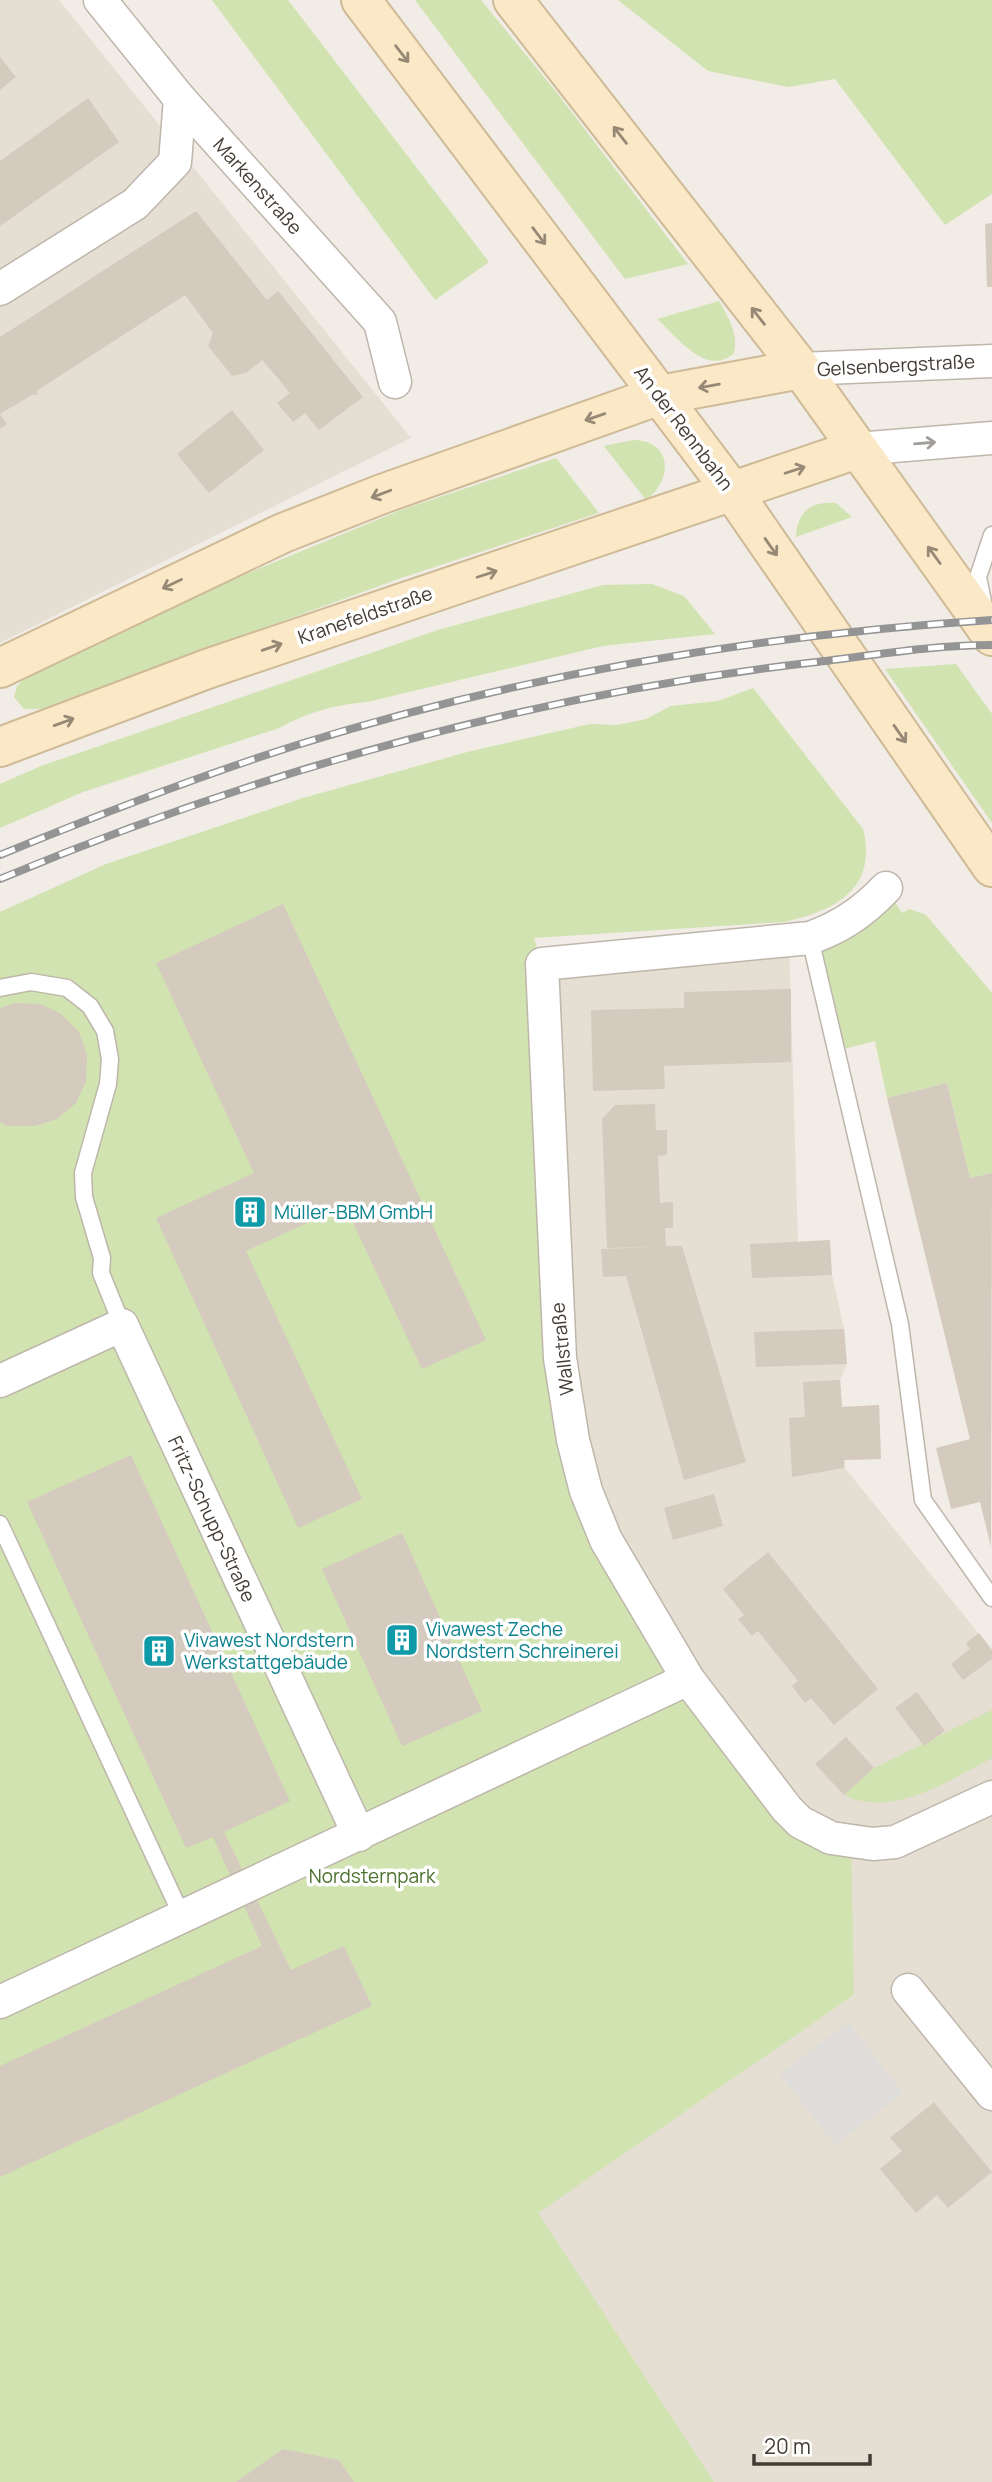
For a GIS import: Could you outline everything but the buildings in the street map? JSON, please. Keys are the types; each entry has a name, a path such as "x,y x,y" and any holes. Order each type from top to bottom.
{"main road":[{"name":"An der Rennbahn","path":"361,0 732,491 992,867"},
{"path":"513,0 801,369 990,633"},
{"path":"0,668 283,533 382,494 660,395 801,369"},
{"name":"Kranefeldstraße","path":"0,747 207,669 857,449"}],"street":[{"name":"Markenstraße","path":"100,0 180,99 380,322 395,382"},
{"path":"0,289 135,204 143,196 175,162 180,99"},
{"name":"Gelsenbergstraße","path":"801,369 992,361"},
{"path":"857,449 992,438"},
{"name":"Wallstraße","path":"886,888 857,915 836,929 810,939 542,964 554,1275 560,1359 573,1440 586,1491 606,1540 688,1679 787,1810 808,1827 831,1838 873,1844 895,1842 992,1797"},
{"path":"0,1381 122,1325"},
{"name":"Fritz-Schupp-Straße","path":"122,1325 359,1835"},
{"path":"0,2003 688,1679"},
{"path":"908,1990 992,2094"}],"lane":[{"path":"990,633 978,577 992,535"},
{"path":"810,939 900,1324 923,1500 992,1598"},
{"path":"0,988 31,982 67,988 90,1006 105,1031 110,1049 108,1084 83,1173 84,1197 102,1258 101,1273 122,1325"},
{"path":"0,1524 182,1916"}],"shaded area":[{"path":"0,0 59,0 411,438 0,643"},
{"path":"789,941 798,1242 832,1275 844,1329 847,1364 840,1380 842,1407 879,1405 881,1459 845,1460 845,1468 992,1650 992,2482 714,2482 537,2213 854,1995 787,1809 586,1491 542,964"},
{"path":"848,2022 903,2093 835,2145 780,2074"}],"green space":[{"path":"212,0 288,0 489,262 435,300"},
{"path":"415,0 481,0 557,93 688,264 625,279"},
{"path":"618,0 992,0 992,194 945,225 835,79 788,87 708,71"},
{"path":"719,301 732,326 735,339 734,353 724,359 713,361 703,358 683,344 657,319"},
{"path":"633,440 656,447 665,463 661,482 646,500 604,446"},
{"path":"556,458 599,513 404,577 41,709 24,709 14,697 17,686 23,680 227,582 401,510"},
{"path":"836,503 852,517 796,537 799,521 807,510 819,504"},
{"path":"652,584 684,596 715,634 603,646 367,702 321,710 279,728 83,792 0,828 0,784 41,766 438,630 603,585"},
{"path":"956,664 992,714 992,823 885,669"},
{"name":"Nordsternpark","path":"753,688 863,829 866,850 864,867 858,882 848,894 820,911 783,922 534,938 542,964 586,1491 787,1810 851,1841 854,1995 538,2213 714,2482 0,2482 0,912 106,864 303,798 471,751 590,724 617,725 646,719 671,706 718,701"},
{"path":"886,888 902,913 910,909 926,915 992,993 992,1173 970,1178 947,1083 887,1098 875,1041 836,1051 810,939"},
{"path":"992,1710 992,1758 939,1786 901,1800 863,1801 844,1795 874,1768"}],"railway":[{"path":"0,855 147,797 259,757 467,698 641,662 728,648 816,636 992,620"},
{"path":"0,879 97,840 296,772 498,717 704,677 900,651 992,645"}],"place":[{"name":"Müller-BBM GmbH","path":"250,1212"},
{"name":"Vivawest Zeche Nordstern Schreinerei","path":"402,1640"},
{"name":"Vivawest Nordstern Werkstattgebäude","path":"159,1651"}]}
